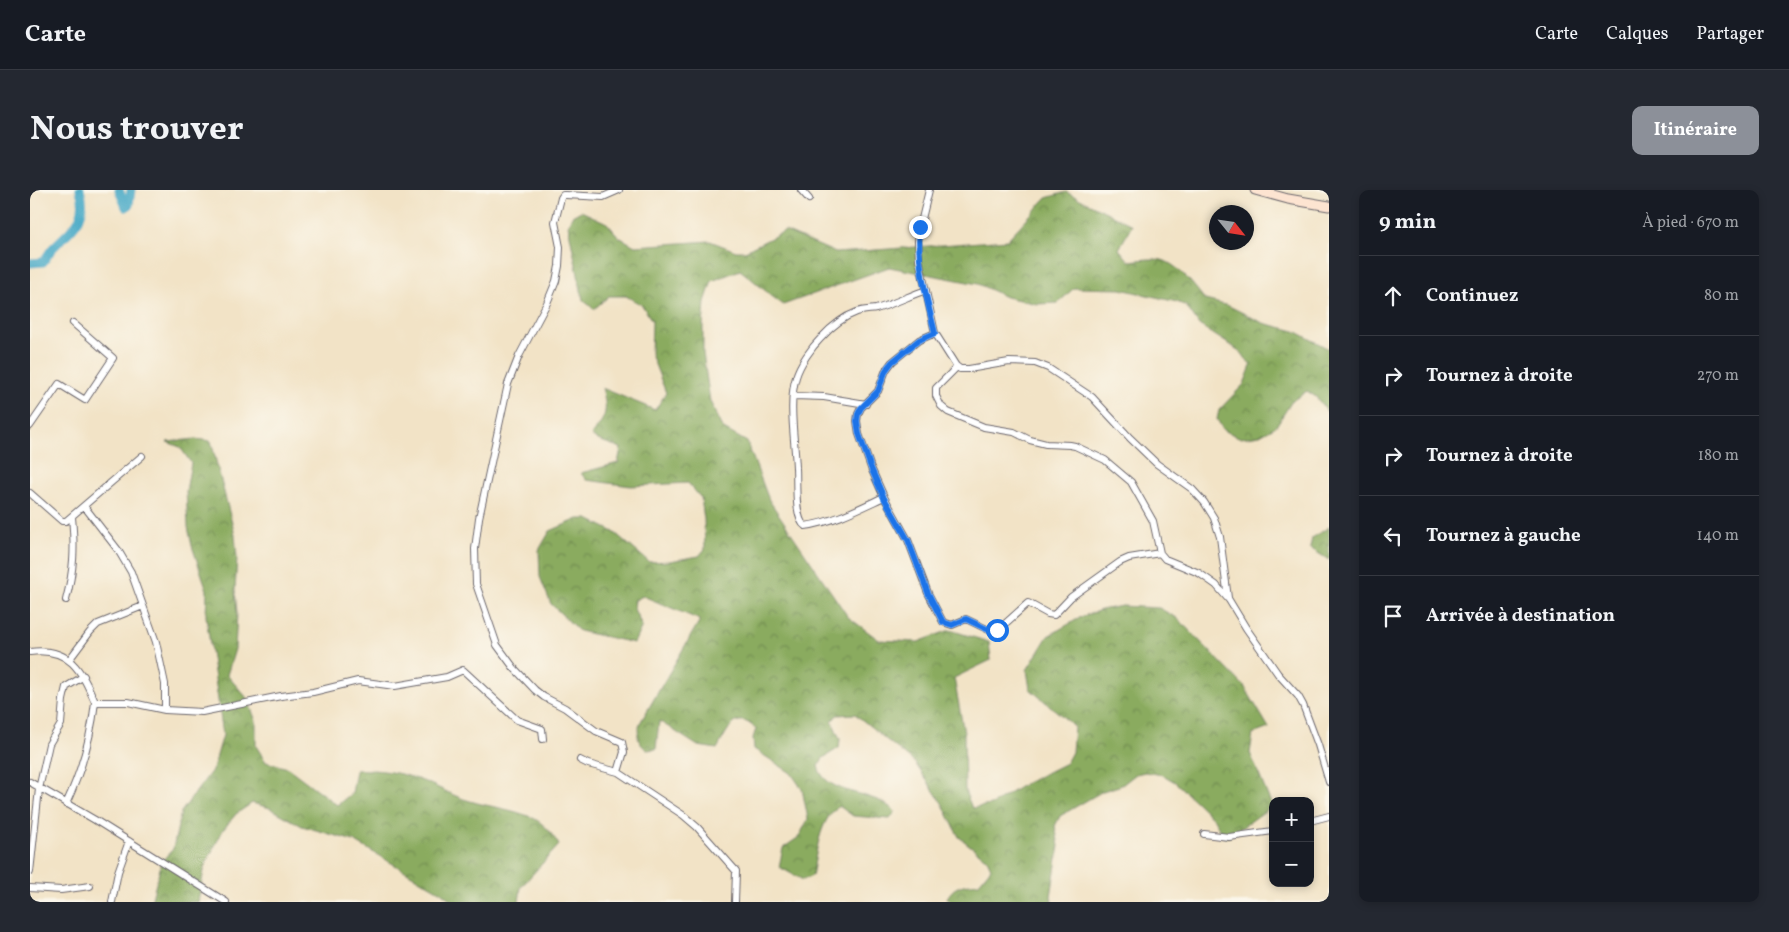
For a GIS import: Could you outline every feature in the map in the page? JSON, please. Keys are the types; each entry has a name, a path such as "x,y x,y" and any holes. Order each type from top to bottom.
{"street":[{"path":"618,772 624,752 622,742 596,730 565,708 544,697 514,668 497,645 476,584 474,571 479,518 508,384 519,356 556,282 560,247 555,222 561,198 563,195 603,198 619,190"},
{"path":"801,190 810,199"},
{"path":"929,190 918,241 920,259 935,333 956,366 960,369 969,369 1009,362 1036,363 1048,368 1092,397 1143,451 1157,464 1192,489 1204,502 1214,518 1220,537 1229,600"},
{"path":"1255,190 1288,200 1329,206"},
{"path":"884,498 838,518 805,526 801,524 797,500 794,396 796,376 815,345 830,329 843,319 858,312 876,308 926,290"},
{"path":"30,426 59,384 85,400 113,358 73,323"},
{"path":"935,333 919,340 892,362 886,370 878,391 858,414 859,434 871,468 884,498 908,540 928,593 943,622 952,625 966,619 993,632 1028,603 1048,614 1054,614 1071,597 1120,562 1129,558 1160,553"},
{"path":"956,366 936,388 936,396 941,406 948,412 984,427 1014,432 1030,440 1046,444 1070,445 1105,460 1131,482 1153,521 1160,553 1165,559 1204,577 1216,585 1229,600 1278,674 1298,696 1303,705 1329,782"},
{"path":"794,396 824,397 866,404"},
{"path":"30,493 62,521 66,521 142,456"},
{"path":"84,506 118,550 131,572 156,642 165,684 165,710"},
{"path":"66,600 75,556 72,517"},
{"path":"69,660 98,624 143,606"},
{"path":"30,652 49,652 63,655 84,676 95,702 87,751 79,777 66,804"},
{"path":"95,702 128,702 165,710 202,712 313,692 358,681 395,686 447,677 463,670 517,720 542,729 543,740"},
{"path":"30,872 40,789 49,744 62,724 64,692 69,684 84,676"},
{"path":"580,760 618,772 683,815 707,838 736,871 735,902"},
{"path":"30,782 129,840 226,902"},
{"path":"1314,821 1329,816"},
{"path":"1204,834 1229,837 1269,832"},
{"path":"112,902 118,872 129,840"},
{"path":"30,888 61,890 90,886"}],"green space":[{"path":"1066,192 1132,225 1119,249 1129,261 1152,259 1165,261 1182,273 1205,300 1229,306 1263,323 1295,331 1329,349 1329,414 1316,397 1307,391 1292,401 1276,426 1260,435 1241,438 1223,430 1217,419 1219,410 1244,384 1251,366 1241,352 1199,325 1186,306 1177,302 1121,289 1074,288 1058,303 1037,304 1006,297 978,284 889,267 783,305 740,270 712,281 705,302 703,327 703,353 710,401 722,428 747,442 769,500 848,617 879,640 918,642 950,630 989,642 991,660 954,678 964,733 965,791 972,808 991,805 1026,783 1066,763 1072,752 1074,726 1030,689 1027,670 1048,636 1083,616 1122,606 1159,608 1177,618 1244,686 1269,728 1253,734 1250,753 1269,799 1269,808 1229,837 1223,837 1214,819 1175,782 1163,775 1145,772 1136,774 1122,785 1103,791 1060,816 1055,826 1059,846 1051,896 1052,902 951,902 947,898 953,890 964,885 979,883 991,868 987,859 959,837 942,803 915,763 855,714 837,715 832,721 840,739 839,748 823,758 818,766 823,776 830,783 840,788 876,799 895,812 890,819 853,816 839,806 832,812 823,829 817,848 812,876 803,880 779,867 783,848 799,837 808,819 802,789 791,773 754,749 753,738 756,729 749,723 742,721 732,725 717,749 698,746 659,721 656,749 647,750 639,741 640,723 700,620 643,596 635,600 634,609 642,626 634,643 579,631 551,604 540,577 539,550 550,531 578,519 588,519 614,532 649,562 670,561 699,556 705,549 701,498 688,483 631,486 586,480 581,473 618,463 621,448 598,440 591,435 605,413 602,388 655,410 666,393 651,354 652,321 642,305 626,296 609,296 594,309 583,300 568,225 572,216 581,211 607,223 619,237 635,246 710,241 736,251 745,251 785,231 836,253 1007,240 1046,198"},
{"path":"195,439 211,441 235,535 237,613 235,649 227,675 247,698 256,721 256,746 266,762 288,768 337,805 352,793 356,770 372,770 412,777 463,799 518,812 537,820 545,826 559,845 521,887 519,902 453,902 441,892 354,841 302,826 270,808 252,803 236,814 223,830 205,865 198,902 151,902 162,861 173,849 181,812 213,769 223,735 206,616 207,590 192,546 188,527 186,491 191,463 180,447 167,442"},
{"path":"1329,527 1329,560 1310,548 1312,538"}],"waterway":[{"path":"30,263 43,262 52,249 76,224 82,210 80,190"},
{"path":"119,190 126,207 129,205 131,190"}],"route":[{"path":"920,227 918,241 920,259 935,333 919,340 892,362 886,370 878,391 861,408 858,414 859,434 884,498 908,540 928,593 943,622 952,625 966,619 993,632 997,630"}]}
